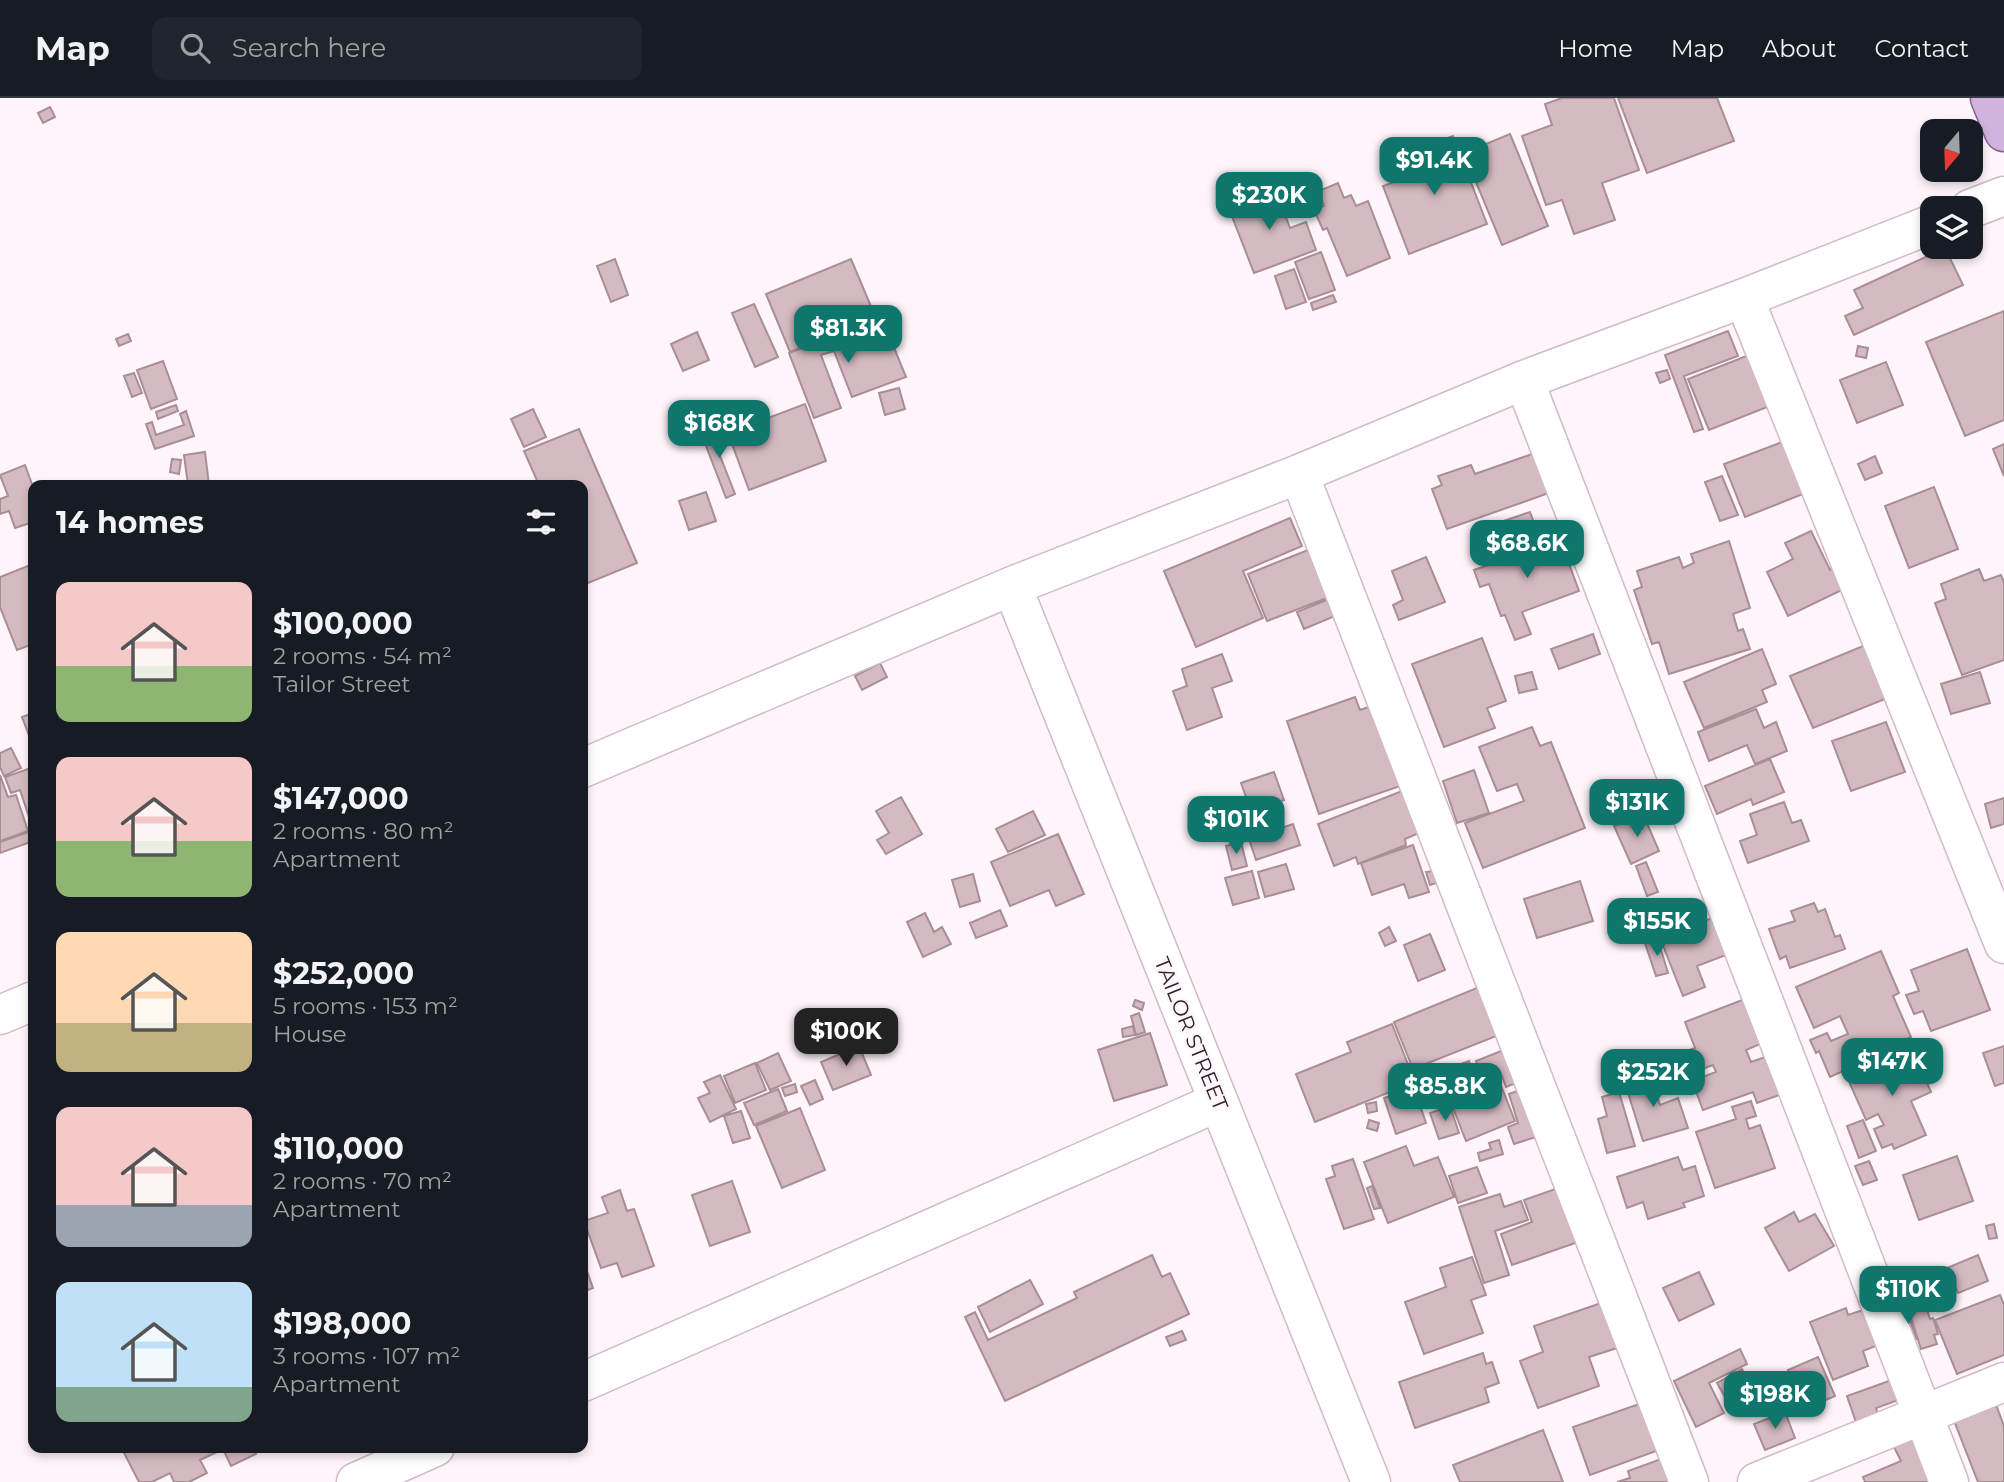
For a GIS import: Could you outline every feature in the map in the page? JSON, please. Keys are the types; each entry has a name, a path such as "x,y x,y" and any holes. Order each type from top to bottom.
{"main road":[{"path":"1990,98 2004,132"}],"street":[{"path":"1983,204 2004,196"},
{"path":"588,766 1012,586 1299,474 1524,380 1920,229"},
{"path":"1744,298 2004,944"},
{"path":"1524,380 1949,1482"},
{"path":"1299,474 1689,1482"},
{"name":"TAILOR STREET","path":"1012,586 1371,1482"},
{"path":"0,1015 28,1002"},
{"path":"588,1380 1218,1102"},
{"path":"1757,1482 2004,1382"},
{"path":"356,1482 421,1453"}],"building":[{"path":"1562,98 1614,98 1639,170 1602,183 1615,220 1574,234 1562,200 1546,205 1522,136 1552,125 1545,104"},
{"path":"1618,98 1717,98 1734,141 1647,173"},
{"path":"50,107 55,117 43,123 38,113"},
{"path":"1510,134 1548,226 1502,245 1464,153"},
{"path":"1453,136 1487,224 1409,254 1383,186 1408,177 1400,156"},
{"path":"1338,183 1344,198 1351,195 1356,206 1368,201 1390,258 1347,276 1327,228 1323,230 1314,210 1324,206 1319,191"},
{"path":"1275,188 1290,228 1306,222 1316,250 1254,273 1228,206"},
{"path":"1321,252 1335,290 1309,299 1295,262"},
{"path":"615,259 628,295 611,302 597,266"},
{"path":"851,259 875,316 790,352 766,294"},
{"path":"1921,259 1950,259 1963,285 1854,335 1845,316 1863,308 1854,290"},
{"path":"1294,269 1306,302 1286,309 1275,276"},
{"path":"1333,295 1336,302 1313,310 1311,303"},
{"path":"754,304 778,357 755,367 732,313"},
{"path":"2004,311 2004,420 1965,436 1926,342"},
{"path":"882,318 906,377 852,397 834,351 821,355 841,408 814,418 789,353"},
{"path":"1728,331 1738,356 1684,376 1703,429 1694,432 1665,355"},
{"path":"697,332 709,360 683,371 671,344"},
{"path":"128,334 131,341 119,346 116,339"},
{"path":"1858,346 1868,348 1866,358 1856,356"},
{"path":"1759,351 1780,402 1709,430 1688,379"},
{"path":"163,361 177,399 151,409 137,370"},
{"path":"1886,362 1903,405 1857,423 1840,380"},
{"path":"1667,370 1670,379 1660,383 1656,373"},
{"path":"134,373 142,393 132,397 124,376"},
{"path":"899,388 905,409 885,415 879,393"},
{"path":"805,404 826,461 749,490 728,433"},
{"path":"176,405 178,411 158,419 156,412"},
{"path":"533,409 546,437 524,447 511,419"},
{"path":"186,411 194,436 155,449 146,424 152,422 156,435 184,425 180,414"},
{"path":"579,429 637,563 588,583 588,480 537,480 524,451"},
{"path":"724,430 729,444 717,448 735,494 726,498 703,438"},
{"path":"1793,438 1813,490 1745,517 1724,464"},
{"path":"2004,444 2004,476 1993,449"},
{"path":"205,452 208,480 187,480 184,455"},
{"path":"1535,453 1549,493 1447,529 1432,489 1442,485 1438,476 1471,465 1475,474"},
{"path":"1875,456 1882,473 1865,480 1858,464"},
{"path":"172,459 181,460 179,474 170,472"},
{"path":"25,465 30,480 28,480 28,524 15,528 9,511 0,514 0,499 8,496 0,475"},
{"path":"1722,476 1738,515 1720,521 1705,482"},
{"path":"1934,487 1958,549 1909,568 1885,506"},
{"path":"706,492 716,521 689,530 679,501"},
{"path":"1530,512 1536,528 1487,546 1480,529"},
{"path":"1290,518 1302,546 1243,571 1263,618 1196,647 1164,571"},
{"path":"1811,531 1830,570 1838,566 1848,587 1788,616 1767,572 1793,559 1785,543"},
{"path":"1534,537 1539,550 1561,542 1579,591 1522,612 1531,634 1515,640 1505,615 1501,616 1489,584 1480,587 1474,570 1492,564 1488,554"},
{"path":"1729,541 1750,608 1733,614 1738,631 1743,629 1750,649 1669,674 1659,642 1652,644 1634,590 1642,587 1637,571 1679,557 1683,568 1694,563 1691,554"},
{"path":"1308,550 1327,598 1267,621 1248,574"},
{"path":"1426,557 1445,602 1399,620 1393,605 1403,600 1392,571"},
{"path":"28,566 28,646 17,650 0,607 0,577"},
{"path":"1979,569 1984,581 2001,575 2004,582 2004,660 1962,675 1935,603 1946,599 1941,584"},
{"path":"1329,599 1335,616 1304,629 1297,612"},
{"path":"1593,634 1600,654 1559,669 1551,649"},
{"path":"1482,638 1506,701 1487,708 1495,728 1444,747 1412,664"},
{"path":"1868,644 1890,697 1813,728 1790,676"},
{"path":"1762,649 1776,684 1762,690 1767,702 1704,728 1684,682"},
{"path":"1222,654 1232,681 1212,688 1222,717 1187,730 1173,691 1187,686 1182,669"},
{"path":"880,663 887,677 862,690 855,676"},
{"path":"1532,672 1537,689 1519,693 1515,676"},
{"path":"1980,672 1990,703 1951,714 1941,684"},
{"path":"1355,697 1360,710 1383,702 1412,782 1319,814 1287,721"},
{"path":"1756,709 1764,728 1776,722 1787,751 1755,764 1747,745 1709,761 1698,732"},
{"path":"28,715 28,733 22,717"},
{"path":"1886,722 1905,772 1851,791 1832,741"},
{"path":"1532,727 1540,746 1551,742 1585,828 1483,868 1465,823 1524,801 1517,784 1497,791 1479,747"},
{"path":"11,748 21,768 4,776 0,767 0,753"},
{"path":"1770,759 1784,792 1753,805 1751,799 1717,814 1705,786"},
{"path":"28,769 28,814 20,790 11,793 5,777"},
{"path":"1474,770 1489,813 1457,823 1443,781"},
{"path":"1274,772 1284,800 1251,811 1241,783"},
{"path":"0,775 8,797 16,795 28,831 0,841"},
{"path":"1402,791 1419,833 1405,839 1406,845 1358,864 1356,857 1334,866 1318,824"},
{"path":"901,797 922,834 886,854 877,840 889,833 876,811"},
{"path":"2004,798 2004,824 1991,828 1985,804"},
{"path":"1784,802 1792,823 1801,820 1809,841 1748,863 1740,841 1757,835 1750,814"},
{"path":"1033,811 1045,835 1008,852 996,829"},
{"path":"1643,814 1659,851 1631,864 1614,826"},
{"path":"1257,822 1261,833 1235,841 1232,831"},
{"path":"1293,824 1300,845 1256,860 1249,839"},
{"path":"28,832 28,843 0,853 0,842"},
{"path":"1058,834 1084,894 1056,906 1049,890 1010,906 991,862"},
{"path":"1241,842 1247,866 1232,870 1226,846"},
{"path":"1413,845 1429,892 1409,898 1404,884 1372,895 1361,863"},
{"path":"1646,862 1658,892 1647,896 1636,866"},
{"path":"1286,864 1294,889 1265,897 1258,872"},
{"path":"1252,871 1259,898 1233,905 1225,878"},
{"path":"1433,871 1436,883 1430,885 1426,872"},
{"path":"973,874 980,901 960,907 952,880"},
{"path":"1580,881 1593,921 1537,938 1524,899"},
{"path":"1814,903 1818,912 1825,909 1835,937 1840,935 1845,949 1790,968 1786,956 1780,959 1769,929 1795,921 1791,911"},
{"path":"1000,910 1007,926 976,938 970,923"},
{"path":"925,913 934,932 942,927 951,944 923,957 907,922"},
{"path":"1712,918 1726,955 1697,966 1705,987 1683,996 1660,938"},
{"path":"1389,927 1396,941 1385,946 1379,933"},
{"path":"1430,934 1445,970 1418,981 1404,945"},
{"path":"1658,940 1668,973 1656,976 1645,943"},
{"path":"1967,949 1990,1010 1931,1031 1923,1011 1914,1014 1906,995 1919,991 1911,970"},
{"path":"1881,951 1899,993 1893,996 1911,1037 1848,1063 1850,1068 1830,1077 1819,1051 1816,1053 1810,1040 1827,1033 1831,1041 1848,1034 1840,1016 1814,1028 1796,987"},
{"path":"1489,983 1509,1031 1413,1069 1394,1022"},
{"path":"1750,997 1767,1041 1746,1050 1751,1062 1768,1056 1782,1094 1757,1103 1753,1092 1703,1110 1692,1081 1716,1072 1713,1065 1697,1071 1689,1050 1695,1048 1685,1022"},
{"path":"1135,1000 1144,1003 1142,1010 1133,1006"},
{"path":"1139,1013 1145,1032 1136,1035 1131,1016"},
{"path":"1392,1024 1415,1082 1315,1122 1296,1074 1351,1052 1347,1042"},
{"path":"1133,1026 1135,1035 1123,1037 1122,1029"},
{"path":"1150,1033 1167,1085 1114,1101 1098,1050"},
{"path":"1516,1045 1529,1078 1506,1087 1502,1076 1484,1082 1476,1061"},
{"path":"859,1046 871,1075 833,1090 821,1062"},
{"path":"2004,1046 2004,1083 1995,1086 1983,1053"},
{"path":"1913,1050 1931,1092 1911,1101 1926,1135 1894,1149 1892,1144 1882,1148 1874,1129 1884,1125 1878,1114 1866,1120 1847,1077"},
{"path":"778,1053 791,1081 770,1090 757,1063"},
{"path":"1469,1061 1479,1086 1498,1078 1515,1121 1466,1141 1439,1072"},
{"path":"755,1063 766,1090 735,1103 724,1076"},
{"path":"1649,1072 1660,1105 1678,1098 1688,1128 1643,1141 1624,1080"},
{"path":"720,1075 736,1109 710,1122 698,1098 710,1093 704,1082"},
{"path":"815,1080 823,1099 810,1105 801,1086"},
{"path":"795,1084 797,1092 785,1096 782,1088"},
{"path":"1529,1087 1545,1134 1514,1144 1508,1127 1518,1123 1509,1094"},
{"path":"1414,1088 1426,1123 1396,1134 1384,1098"},
{"path":"778,1089 787,1111 754,1125 744,1103"},
{"path":"1619,1092 1635,1146 1607,1153 1598,1119 1607,1116 1602,1097"},
{"path":"1751,1101 1756,1116 1746,1119 1749,1129 1760,1125 1775,1168 1715,1188 1696,1132 1736,1119 1732,1107"},
{"path":"1376,1102 1377,1111 1368,1113 1366,1104"},
{"path":"1450,1106 1459,1133 1439,1139 1430,1113"},
{"path":"800,1108 825,1170 782,1188 756,1126"},
{"path":"741,1111 750,1138 733,1143 724,1116"},
{"path":"1369,1120 1379,1123 1377,1131 1367,1128"},
{"path":"1863,1120 1876,1151 1859,1158 1847,1126"},
{"path":"1499,1140 1503,1154 1480,1161 1478,1153 1491,1149 1489,1143"},
{"path":"1406,1146 1414,1166 1438,1157 1454,1197 1388,1223 1364,1162"},
{"path":"1957,1156 1973,1201 1919,1220 1903,1175"},
{"path":"1678,1157 1683,1170 1695,1166 1704,1196 1683,1203 1685,1207 1648,1219 1643,1202 1627,1208 1617,1177"},
{"path":"1353,1159 1374,1219 1344,1229 1326,1179 1335,1176 1332,1166"},
{"path":"1869,1161 1877,1180 1863,1185 1855,1166"},
{"path":"1477,1167 1487,1193 1458,1203 1449,1176"},
{"path":"732,1181 750,1232 710,1246 692,1195"},
{"path":"1372,1186 1380,1208 1374,1209 1367,1188"},
{"path":"1564,1186 1584,1240 1512,1265 1501,1234 1532,1222 1524,1200"},
{"path":"620,1190 627,1211 634,1209 654,1266 622,1277 617,1263 601,1268 588,1232 588,1220 608,1213 602,1197"},
{"path":"1500,1194 1504,1207 1521,1201 1528,1220 1495,1231 1509,1275 1484,1283 1459,1207"},
{"path":"1794,1212 1799,1222 1815,1214 1834,1246 1789,1271 1765,1228"},
{"path":"1994,1224 1997,1238 1989,1239 1986,1226"},
{"path":"1152,1255 1162,1277 1170,1273 1189,1314 1005,1401 965,1317 975,1312 988,1340 1077,1298 1074,1292"},
{"path":"1978,1255 1988,1281 1958,1293 1947,1268"},
{"path":"1472,1257 1486,1295 1471,1300 1483,1333 1424,1354 1405,1302 1446,1287 1440,1268"},
{"path":"1942,1268 1955,1295 1937,1302 1925,1275"},
{"path":"1699,1272 1714,1304 1679,1321 1663,1288"},
{"path":"588,1274 593,1288 588,1290"},
{"path":"1030,1280 1043,1304 990,1332 978,1307"},
{"path":"2000,1295 2004,1305 2004,1355 1957,1374 1935,1320"},
{"path":"1601,1303 1617,1348 1589,1357 1599,1386 1538,1408 1520,1361 1543,1352 1534,1326"},
{"path":"1926,1306 1938,1334 1934,1335 1937,1344 1921,1349 1909,1311"},
{"path":"1846,1308 1848,1315 1869,1308 1883,1343 1863,1351 1868,1366 1833,1380 1810,1322"},
{"path":"1907,1311 1916,1339 1908,1341 1899,1312"},
{"path":"1182,1331 1186,1340 1170,1346 1166,1337"},
{"path":"1740,1349 1747,1364 1709,1383 1724,1413 1696,1427 1674,1381"},
{"path":"1483,1353 1486,1364 1492,1362 1499,1383 1485,1388 1489,1402 1415,1428 1399,1382"},
{"path":"1818,1357 1835,1396 1805,1409 1788,1370"},
{"path":"1742,1369 1756,1395 1731,1408 1717,1383"},
{"path":"1900,1377 1907,1397 1876,1408 1879,1418 1857,1425 1847,1396"},
{"path":"1995,1402 2004,1426 2004,1482 1978,1482 1953,1418"},
{"path":"1642,1403 1659,1450 1590,1475 1573,1427"},
{"path":"1785,1412 1795,1438 1765,1450 1754,1424"},
{"path":"1543,1430 1563,1482 1460,1482 1453,1465"},
{"path":"1923,1432 1945,1482 1865,1482 1863,1477 1901,1461 1893,1445"},
{"path":"124,1453 215,1453 200,1460 207,1473 189,1482 174,1482 170,1473 152,1482 139,1482"},
{"path":"225,1453 256,1453 256,1454 231,1466"},
{"path":"1664,1458 1673,1480 1617,1482 1630,1478 1628,1471"}]}
